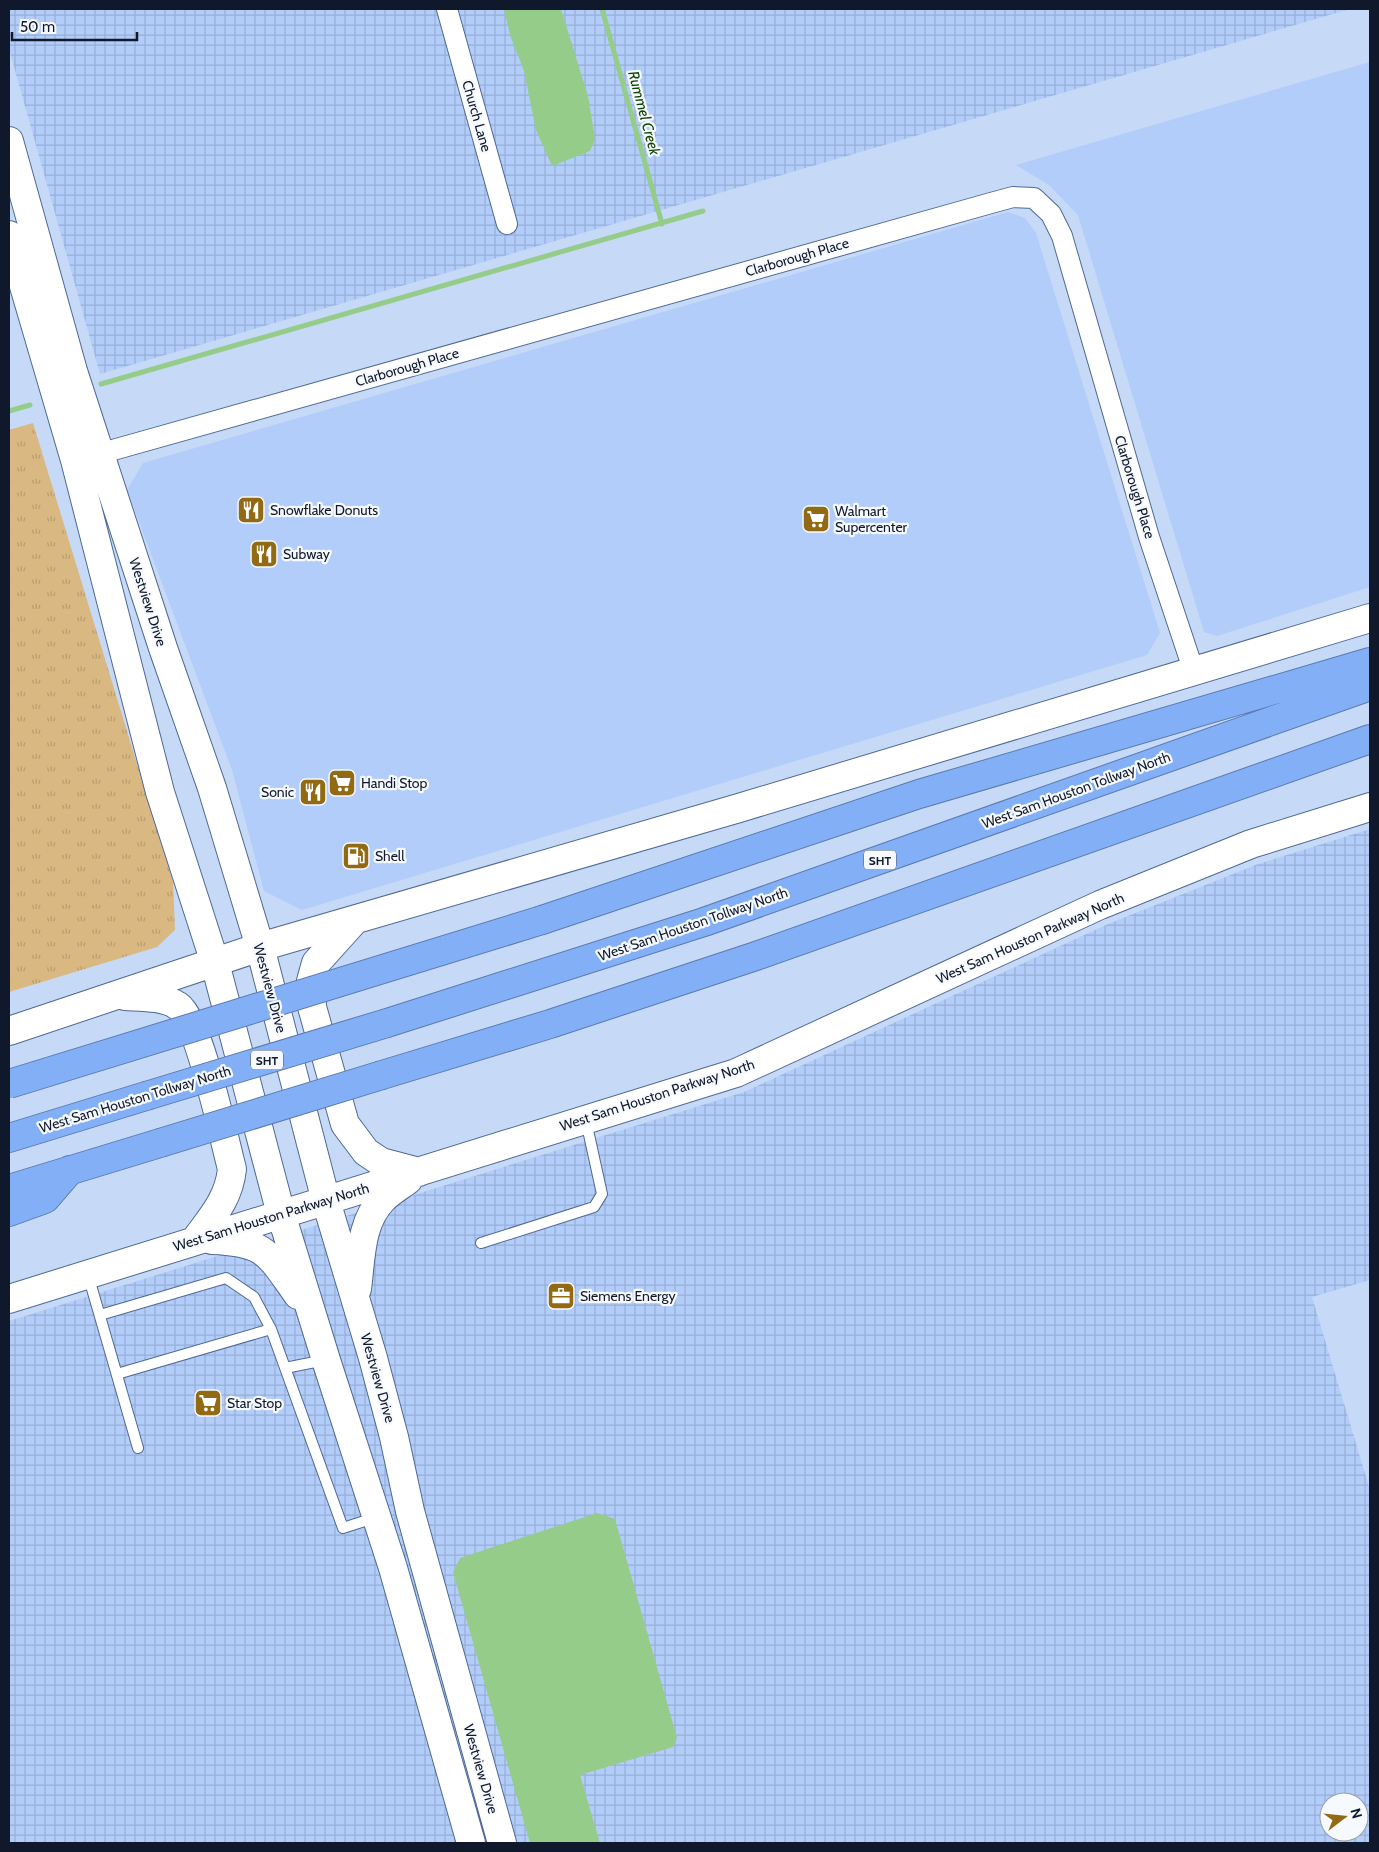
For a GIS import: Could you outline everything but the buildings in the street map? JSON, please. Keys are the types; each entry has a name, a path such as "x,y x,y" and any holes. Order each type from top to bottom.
{"highway":[{"path":"9,1084 542,920 919,794 1370,662"},
{"name":"West Sam Houston Tollway North","path":"9,1138 387,1023 713,919 1370,686"},
{"path":"9,1189 550,1024 746,960 1370,739"},
{"path":"9,1212 45,1200 70,1170"}],"main road":[{"name":"Westview Drive","path":"9,141 73,371 87,457 160,792 215,963 281,1214 311,1314 378,1517 471,1843"},
{"name":"Westview Drive","path":"9,235 87,457 163,648 212,788 260,947 326,1201 394,1436 410,1511 499,1843"},
{"path":"9,1031 119,996 260,947 353,922 1370,618"},
{"name":"West Sam Houston Parkway North","path":"9,1299 196,1239 326,1201 736,1073 1100,905 1251,844 1370,807"},
{"path":"353,922 316,963 311,980 312,1007 345,1124 366,1152 381,1162 419,1172"},
{"path":"119,996 152,998 177,1005 186,1014 196,1039 232,1169 230,1187 219,1208 196,1239"},
{"path":"355,1299 364,1237 370,1219 382,1199 419,1172"},
{"path":"196,1239 242,1241 255,1246 275,1263 311,1314"},
{"path":"378,1517 410,1511"}],"street":[{"name":"Church Lane","path":"447,9 508,224"},
{"name":"Clarborough Place","path":"87,457 998,201 1013,197 1034,198 1051,214 1062,236 1149,537 1194,672"}],"lane":[{"path":"481,1243 594,1207 602,1194 586,1120"},
{"path":"88,1274 138,1448"},
{"path":"100,1315 226,1278 254,1297 271,1330 343,1528 378,1517"},
{"path":"116,1374 271,1330"},
{"path":"284,1368 326,1360"}],"shaded area":[{"path":"9,9 1350,9 100,374 9,49"},
{"path":"504,9 561,9 588,96 595,139 590,151 552,166 536,130 524,71 510,35"},
{"path":"1370,62 1370,587 1217,636 1204,632 1078,215 1049,185 1016,165"},
{"path":"1008,212 1025,218 1036,233 1160,633 1147,655 302,910 264,891 232,770 127,490 143,463"},
{"path":"1370,829 1370,1280 1312,1297 1370,1490 1370,1843 9,1843 9,1321 744,1092 1108,924 1258,864"},
{"path":"597,1513 615,1519 677,1738 673,1747 580,1775 600,1843 530,1843 453,1572 460,1558"}],"green space":[{"path":"33,423 173,882 175,930 157,947 9,992 9,430"}],"waterway":[{"name":"Rummel Creek","path":"602,9 662,224"},
{"path":"101,384 703,211"},
{"name":"Rummel Creek","path":"9,411 30,405"}],"place":[{"name":"Snowflake Donuts","path":"251,510"},
{"name":"Walmart Supercenter","path":"816,519"},
{"name":"Subway","path":"264,554"},
{"name":"Handi Stop","path":"342,783"},
{"name":"Sonic","path":"313,792"},
{"name":"Shell","path":"356,856"},
{"name":"Siemens Energy","path":"561,1296"},
{"name":"Star Stop","path":"208,1403"}]}
